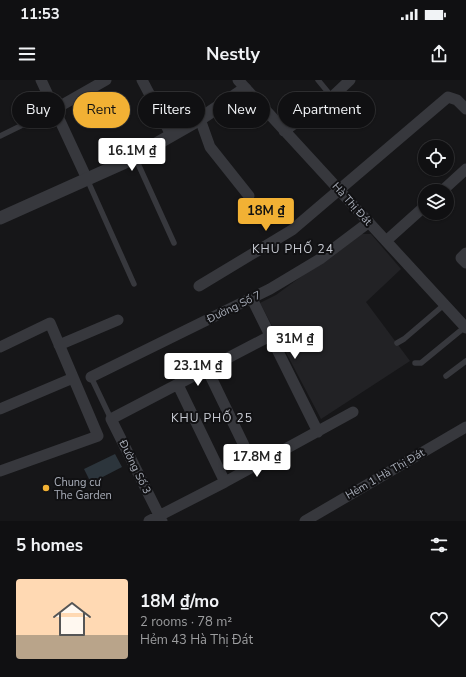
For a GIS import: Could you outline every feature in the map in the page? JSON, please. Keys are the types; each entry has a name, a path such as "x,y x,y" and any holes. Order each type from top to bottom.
{"street":[{"path":"41,80 47,92"},
{"path":"65,103 106,80"},
{"path":"142,80 171,135"},
{"path":"337,92 350,80"},
{"path":"205,115 241,85"},
{"name":"Hà Thị Đát","path":"241,85 466,327"},
{"path":"199,286 292,230 448,97 457,100 466,108"},
{"path":"64,128 87,179"},
{"path":"0,218 134,156 184,128"},
{"path":"203,128 210,147 249,196"},
{"path":"284,131 288,128"},
{"path":"450,184 466,169"},
{"path":"386,241 418,212"},
{"name":"Đường Số 7","path":"91,377 252,299 320,259 369,222"},
{"path":"466,253 461,258 466,263"},
{"path":"252,299 318,432"},
{"path":"59,345 118,320"},
{"path":"0,347 50,322 98,436 0,471"},
{"path":"111,419 270,336"},
{"path":"207,369 254,466"},
{"path":"0,409 73,378"},
{"path":"178,385 225,482"},
{"path":"157,519 353,412"},
{"name":"Đường Số 3","path":"111,419 157,519"},
{"name":"Hẻm 1 Hà Thị Đát","path":"304,521 466,427"}],"lane":[{"path":"318,80 328,92"},
{"path":"0,136 16,128"},
{"path":"134,156 174,243"},
{"path":"87,179 134,284"},
{"path":"397,343 404,339 445,304"},
{"path":"415,363 421,363 466,327"},
{"path":"446,376 466,361"},
{"path":"91,377 111,419"}],"shaded area":[{"path":"359,234 371,234 401,269 366,302 410,361 321,419 260,303 276,295"},
{"path":"115,454 122,467 91,483 84,469"}],"place":[{"name":"Chung cư The Garden","path":"46,488"}],"district":[{"name":"KHU PHỐ 24","path":"293,249"},
{"name":"KHU PHỐ 25","path":"212,418"}]}
